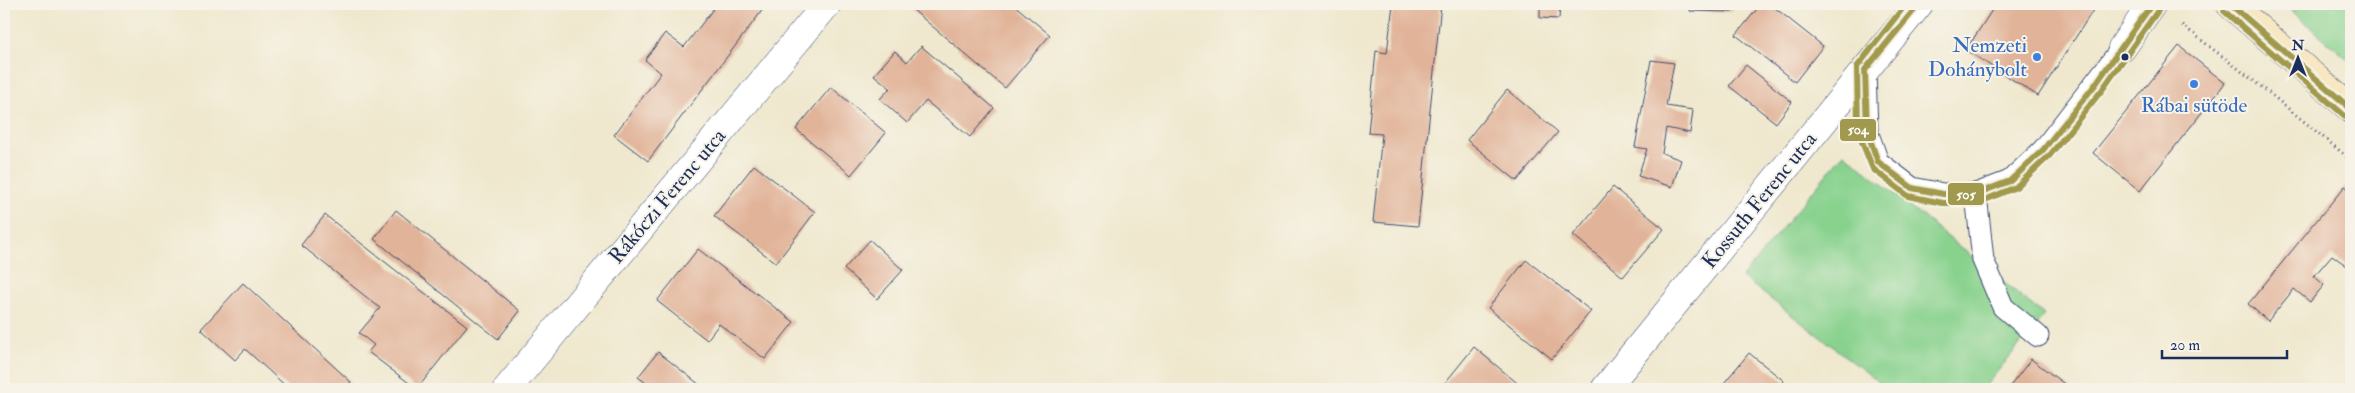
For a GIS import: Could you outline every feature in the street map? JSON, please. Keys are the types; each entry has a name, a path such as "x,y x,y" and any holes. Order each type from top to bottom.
{"street":[{"name":"Rákóczi Ferenc utca","path":"507,389 827,4"},
{"path":"2122,48 2152,4"},
{"path":"2230,4 2351,109"},
{"name":"Kossuth Ferenc utca","path":"1605,389 1916,6"}],"lane":[{"path":"1865,70 1867,130 1878,162 1912,188 1943,194 1976,194 2010,181 2043,150 2122,48"},
{"path":"1976,194 1983,260 2003,307 2038,336"}],"path":[{"path":"2176,21 2268,92 2351,160"}],"green space":[{"path":"2284,4 2351,4 2351,62"},
{"path":"1844,153 2044,315 1983,389 1888,389 1742,277"}],"building":[{"path":"717,4 767,4 648,161 614,135 661,73 645,60 665,33 684,47"},
{"path":"906,4 1013,4 1050,35 1005,88"},
{"path":"1393,4 1441,4 1418,226 1373,222 1382,134 1368,133 1376,51 1387,53"},
{"path":"1540,4 1560,4 1559,19 1540,18"},
{"path":"1690,4 1732,4 1732,12 1690,11"},
{"path":"1761,4 1770,4 1823,46 1795,82 1736,35"},
{"name":"Nemzeti Dohánybolt","path":"1996,4 2097,4 2038,96 1966,50"},
{"path":"921,46 994,108 970,137 926,101 907,123 880,99 890,88 874,75 895,51 907,62"},
{"path":"2179,46 2225,83 2140,191 2093,153"},
{"path":"1651,60 1674,63 1666,106 1693,110 1690,133 1666,128 1662,153 1681,160 1672,187 1638,176 1647,149 1635,147"},
{"path":"1746,65 1792,102 1776,123 1729,86"},
{"path":"831,87 886,133 851,175 796,129"},
{"path":"1507,90 1558,132 1517,181 1467,140"},
{"path":"754,165 815,212 776,263 714,216"},
{"path":"2345,186 2351,191 2351,269 2332,255 2314,276 2324,285 2310,302 2294,289 2268,321 2248,304"},
{"path":"1613,187 1664,229 1623,277 1573,235"},
{"path":"396,210 520,311 498,339 374,239"},
{"path":"325,215 467,326 417,389 368,352 374,345 359,333 380,308 301,245"},
{"path":"870,240 903,270 877,299 844,269"},
{"path":"698,249 794,322 765,359 719,324 707,340 657,301"},
{"path":"1526,260 1591,311 1552,359 1488,308"},
{"path":"243,283 351,382 344,389 289,389 245,349 235,360 201,329"},
{"path":"1474,347 1522,387 1520,389 1440,389"},
{"path":"658,352 705,389 654,389 638,377"},
{"path":"1749,353 1784,381 1778,389 1719,389"},
{"path":"2031,359 2071,389 2008,389"}],"transit line":[{"name":"504","path":"1906,4 1857,67 1858,132 1873,169 1908,196 1943,203 1978,203 2016,187 2050,155 2102,90 2159,9"},
{"name":"505","path":"1915,4 1914,10 1865,70 1867,131 1878,162 1912,188 1943,194 1976,194 2010,181 2043,150 2095,85 2152,4"},
{"name":"505","path":"2230,4 2351,109"},
{"name":"504","path":"2224,11 2345,116"}],"place":[{"name":"Nemzeti Dohánybolt","path":"2037,57"},
{"name":"Rábai sütöde","path":"2194,84"}]}
